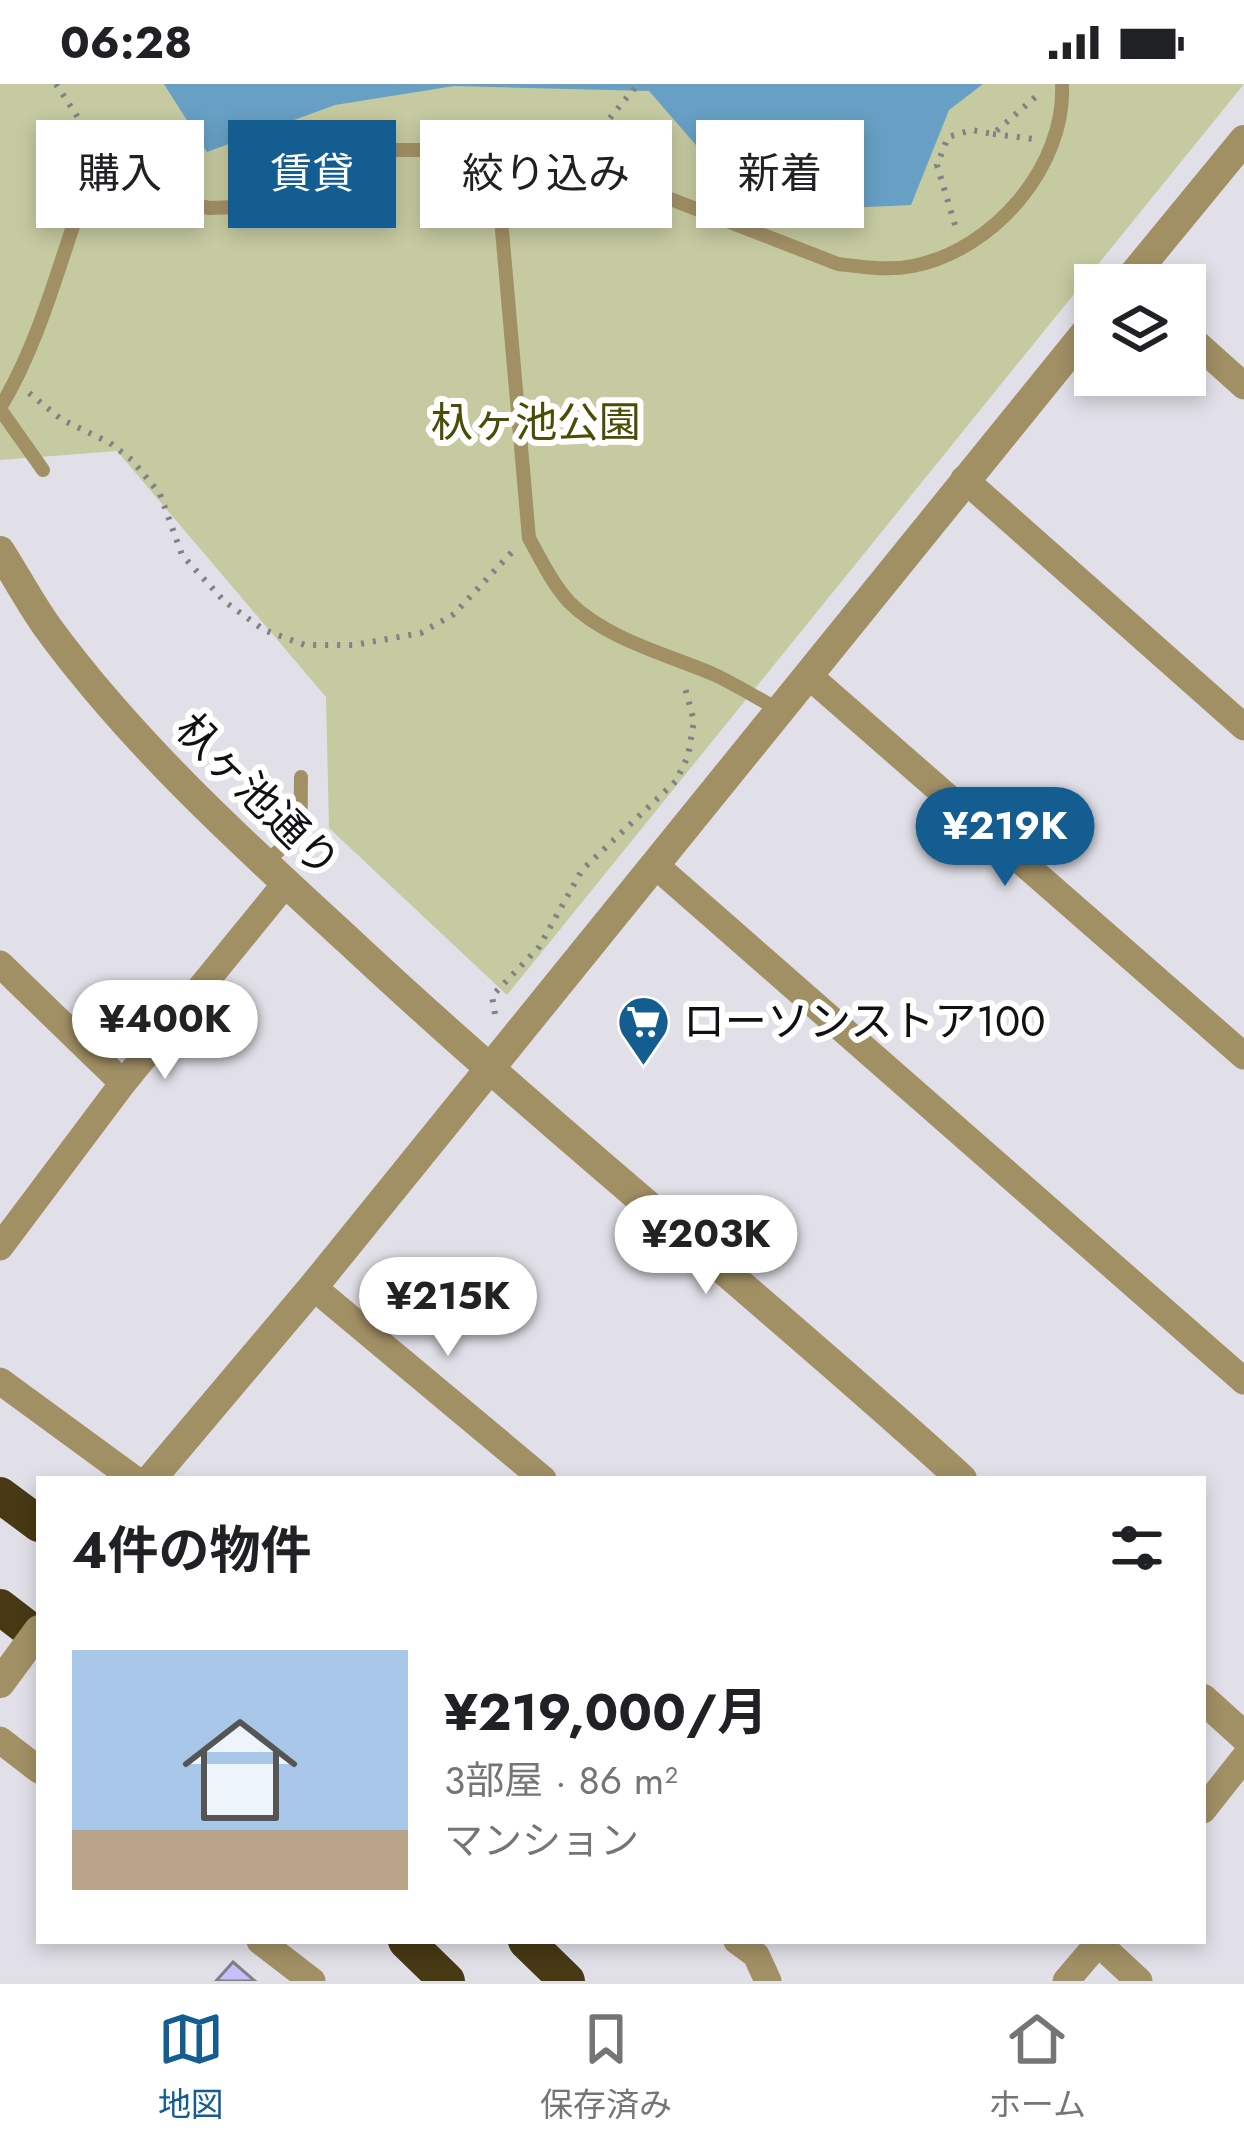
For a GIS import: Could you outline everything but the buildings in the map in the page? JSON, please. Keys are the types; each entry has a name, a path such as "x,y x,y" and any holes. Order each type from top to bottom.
{"highway":[{"path":"0,1495 36,1522"},
{"path":"0,1607 36,1632"},
{"path":"409,1944 447,1981"},
{"path":"529,1944 567,1981"}],"street":[{"path":"1143,264 1244,140"},
{"path":"166,1474 1074,346"},
{"path":"1206,352 1244,386"},
{"path":"964,479 1244,727"},
{"name":"杁ヶ池通り","path":"0,551 48,628 157,757 276,873 488,1071 817,1348 959,1476"},
{"path":"808,675 1244,1056"},
{"path":"655,865 1244,1381"},
{"path":"0,1247 276,873"},
{"path":"0,964 123,1083"},
{"path":"313,1288 539,1476"},
{"path":"0,1381 130,1476"},
{"path":"0,1683 36,1638"},
{"path":"1206,1702 1244,1736"},
{"path":"0,1740 36,1768"},
{"path":"1206,1806 1244,1758"},
{"path":"264,1944 312,1981"},
{"path":"741,1944 756,1955 768,1981"},
{"path":"1066,1981 1096,1944"},
{"path":"1100,1944 1139,1981"}],"lane":[{"path":"672,200 838,264 874,269 915,266 965,244 1000,220 1033,184 1054,144 1063,107 1059,85"},
{"path":"204,207 238,207 390,150 420,150"},
{"path":"43,470 0,409 19,377 69,228"},
{"path":"502,228 529,538 549,575 588,616 779,710"},
{"path":"276,873 301,824 301,777"}],"path":[{"path":"56,84 79,120"},
{"path":"609,120 638,84"},
{"path":"993,134 1028,100 1059,85"},
{"path":"965,244 958,235 938,165 948,136 973,130 1054,144"},
{"path":"19,377 34,399 61,419 133,460 160,494 182,555 224,601 264,630 305,645 354,645 422,633 454,614 529,538"},
{"path":"497,1024 492,996 538,947 582,870 676,781 694,721 677,661"}],"green space":[{"name":"杁ヶ池公園","path":"0,84 1244,84 1098,264 1074,264 1074,294 507,995 329,828 326,697 117,451 0,460"}],"water":[{"path":"164,84 983,84 949,110 911,205 864,207 864,120 696,120 696,145 649,91 454,86 335,105 294,120 228,120 228,144 207,152 204,120 187,120"}],"place":[{"name":"ローソンストア100","path":"644,1067"}]}
